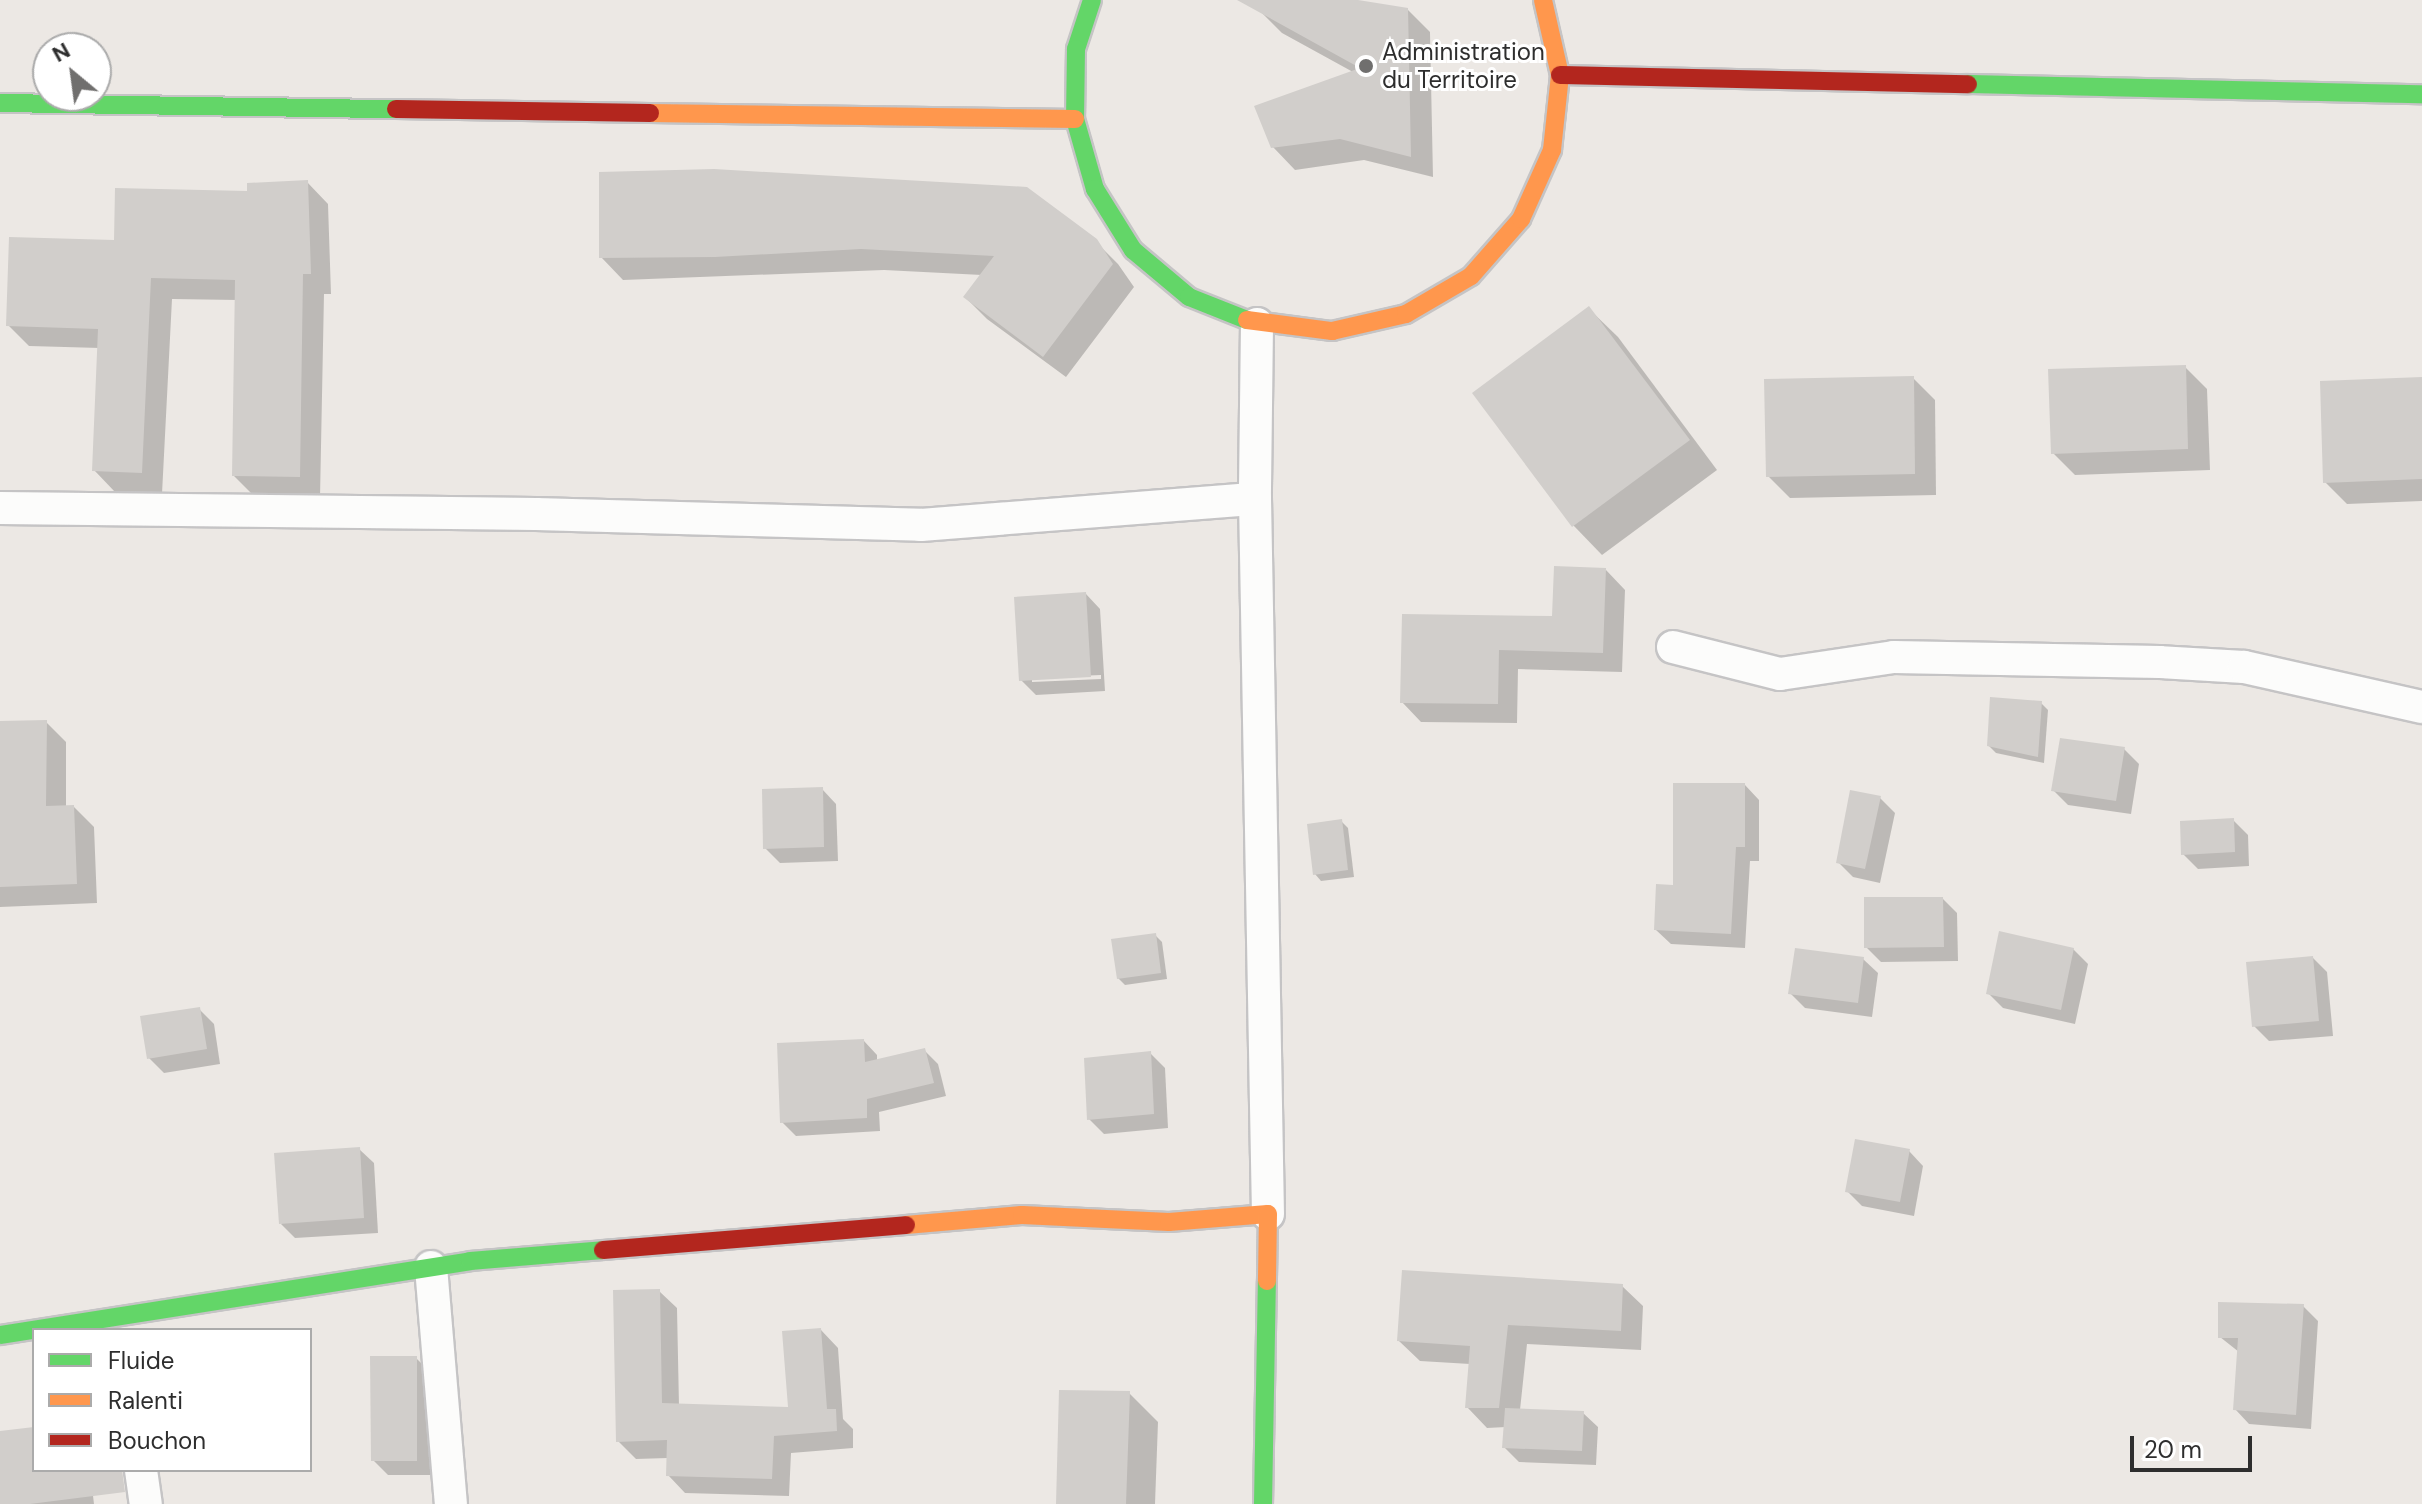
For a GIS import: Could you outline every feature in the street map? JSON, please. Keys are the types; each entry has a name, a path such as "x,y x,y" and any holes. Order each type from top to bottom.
{"street":[{"path":"1092,0 1076,49 1075,119 1095,189 1133,250 1189,297 1257,324 1332,331 1406,314 1471,276 1521,219 1552,150 1560,75 1543,0"},
{"path":"1560,75 2422,94"},
{"path":"0,103 1075,119"},
{"path":"1257,324 1255,499 1268,1214 1263,1504"},
{"path":"0,508 536,514 921,525 1255,499"},
{"path":"1673,647 1780,674 1894,657 2160,662 2244,667 2311,685 2422,707"},
{"path":"69,1328 119,1323 431,1267 1022,1215 1169,1222 1268,1214"},
{"path":"431,1267 451,1504"},
{"path":"0,1335 32,1332"},
{"path":"141,1472 146,1504"}],"building":[{"name":"Administration du Territoire","path":"1237,0 1358,0 1408,8 1411,157 1340,139 1271,148 1254,106 1360,68"},
{"path":"714,169 1027,187 1097,239 1113,264 1043,357 963,297 994,256 861,249 715,257 599,258 599,172"},
{"path":"308,180 311,274 303,274 300,477 232,476 235,280 151,278 142,473 92,471 98,329 6,326 9,237 114,240 115,188 247,191 247,183"},
{"path":"1589,306 1690,440 1572,527 1472,393"},
{"path":"2186,365 2188,449 2051,454 2048,369"},
{"path":"1914,376 1915,474 1766,477 1764,379"},
{"path":"2422,377 2422,479 2323,483 2320,381"},
{"path":"1554,566 1606,568 1603,653 1499,650 1498,704 1400,703 1402,614 1552,616"},
{"path":"1086,592 1091,677 1019,681 1014,597"},
{"path":"1990,697 2042,701 2038,757 1987,746"},
{"path":"47,720 46,806 74,805 77,884 0,887 0,721"},
{"path":"2060,738 2125,747 2116,801 2051,791"},
{"path":"1673,783 1745,783 1745,847 1736,847 1731,934 1654,930 1656,884 1673,885"},
{"path":"823,787 824,847 763,849 762,789"},
{"path":"1850,790 1881,796 1865,869 1836,863"},
{"path":"2234,818 2235,852 2181,855 2180,821"},
{"path":"1342,819 1348,870 1313,875 1307,824"},
{"path":"1864,897 1943,897 1944,947 1864,948"},
{"path":"1999,931 2074,948 2061,1010 1986,994"},
{"path":"1156,933 1161,973 1117,979 1111,939"},
{"path":"1795,948 1864,957 1858,1003 1788,994"},
{"path":"2313,956 2319,1021 2252,1027 2246,962"},
{"path":"200,1007 207,1049 147,1059 140,1016"},
{"path":"864,1039 865,1062 925,1048 934,1083 867,1099 867,1118 780,1123 777,1043"},
{"path":"1151,1051 1154,1114 1087,1120 1084,1058"},
{"path":"1855,1139 1910,1149 1900,1202 1845,1192"},
{"path":"360,1147 364,1218 279,1224 274,1153"},
{"path":"1402,1270 1623,1284 1621,1331 1508,1325 1499,1408 1465,1408 1470,1346 1397,1341"},
{"path":"660,1289 662,1403 788,1407 782,1331 821,1328 827,1409 836,1409 837,1431 774,1436 772,1479 666,1476 667,1440 616,1442 613,1290"},
{"path":"2218,1302 2304,1304 2296,1415 2233,1410 2238,1338 2218,1338"},
{"path":"370,1356 417,1356 417,1461 371,1461"},
{"path":"1059,1390 1130,1391 1126,1504 1056,1504"},
{"path":"1505,1408 1584,1411 1582,1451 1502,1448"},
{"path":"32,1427 32,1472 122,1472 125,1492 30,1504 0,1504 0,1431"}],"traffic: fast":[{"path":"1092,0 1076,49 1075,119 1095,189 1133,250 1189,297 1247,320"},
{"path":"1968,84 2422,94"},
{"path":"0,103 396,109"},
{"path":"44,1328 470,1261 603,1250"},
{"path":"1263,1504 1267,1281"},
{"path":"0,1335 32,1330"}],"traffic: slow":[{"path":"1247,320 1332,331 1406,314 1471,276 1521,219 1552,150 1560,75 1543,0"},
{"path":"650,113 1075,119"},
{"path":"906,1225 1022,1215 1169,1222 1268,1214 1267,1281"}],"traffic: jam":[{"path":"1560,75 1968,84"},
{"path":"396,109 650,113"},
{"path":"603,1250 906,1225"}],"place":[{"name":"Administration du Territoire","path":"1366,66"}]}
